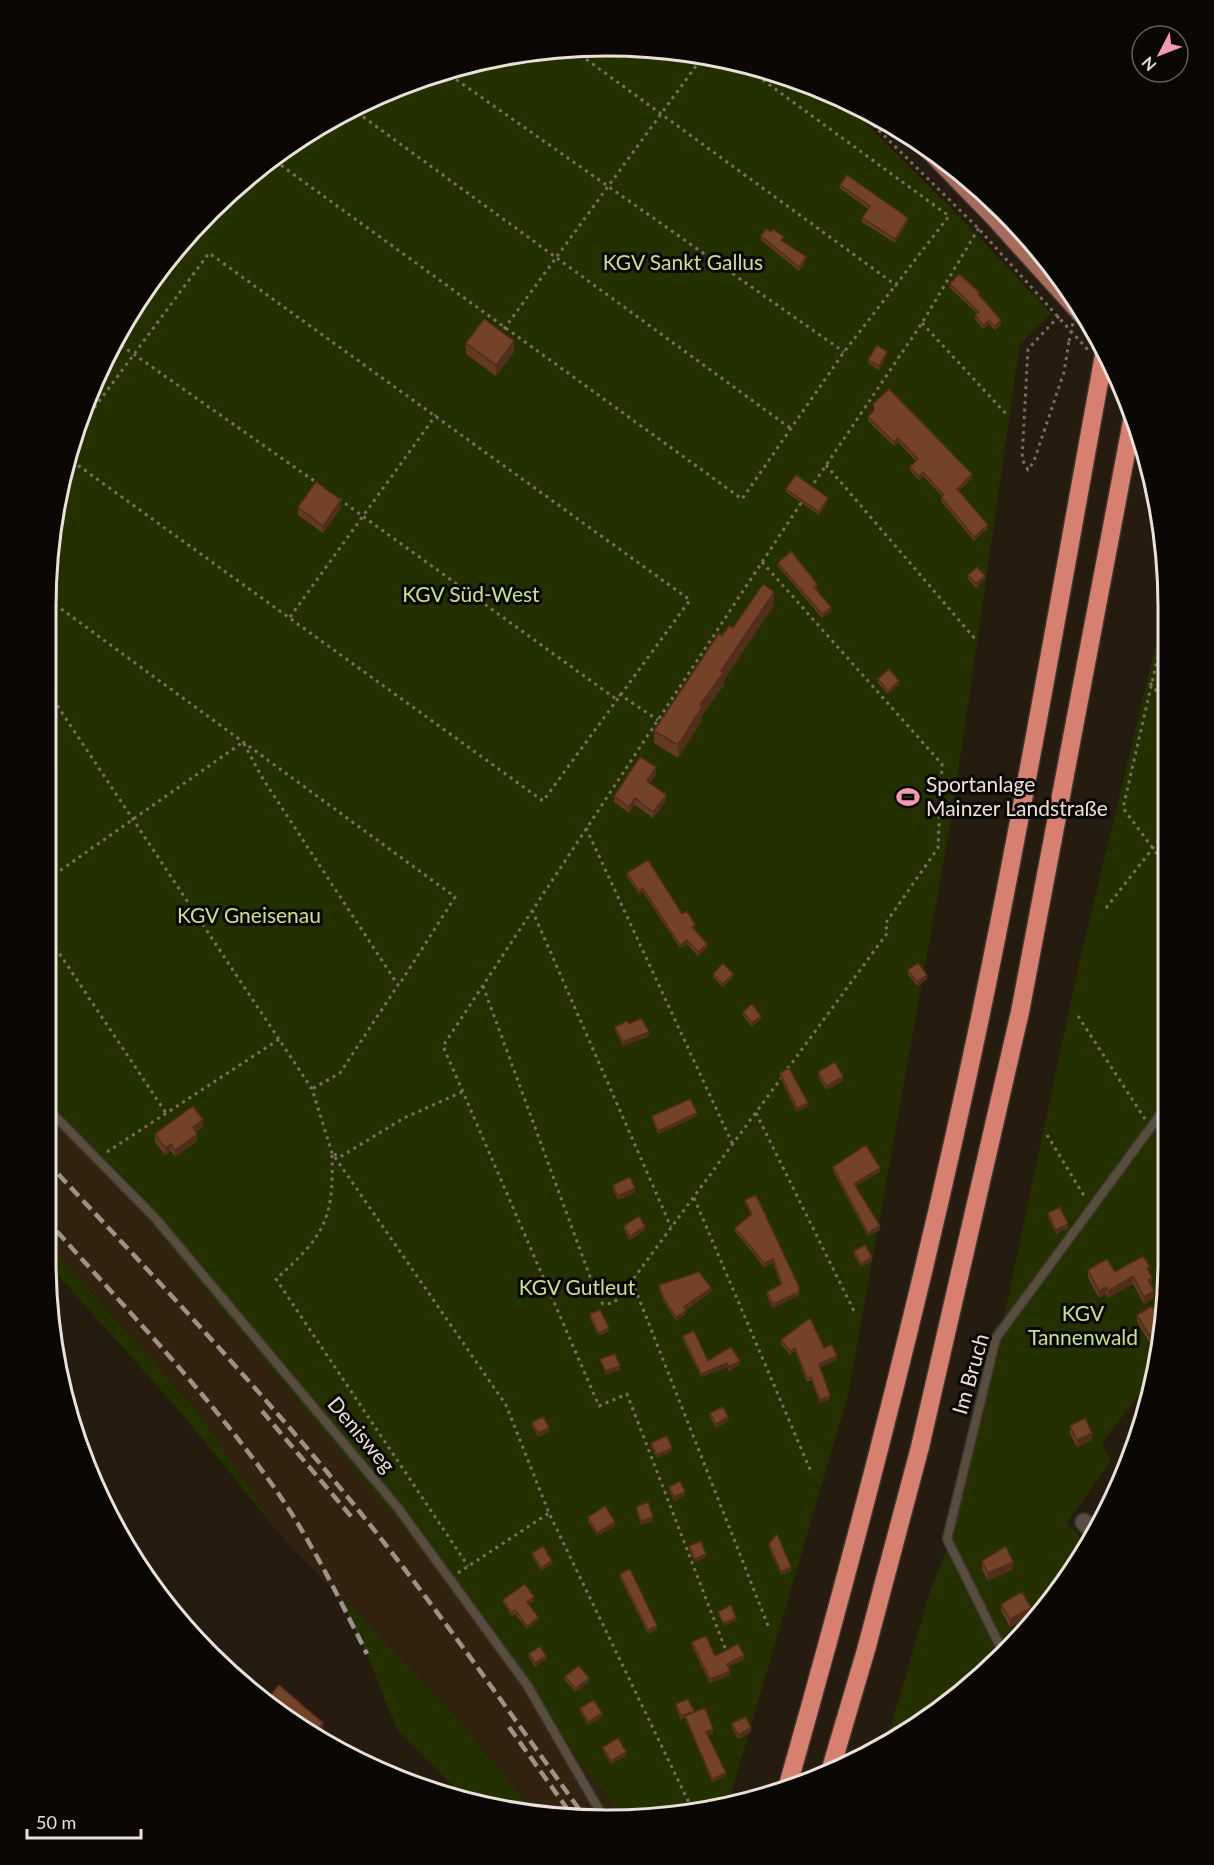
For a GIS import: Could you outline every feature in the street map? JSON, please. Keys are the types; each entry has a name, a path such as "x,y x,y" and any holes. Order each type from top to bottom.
{"highway":[{"path":"790,1778 865,1504 926,1260 980,1018 1102,364"},
{"path":"833,1761 866,1650 920,1447 1020,1012 1129,431"}],"main road":[{"path":"965,187 1053,282"}],"lane":[{"name":"Denisweg","path":"56,1118 156,1219 238,1314 398,1508 451,1578 526,1685 599,1810"},
{"name":"Im Bruch","path":"1000,1645 947,1539 996,1338 1158,1118"}],"path":[{"path":"583,57 897,286"},
{"path":"504,329 698,63"},
{"path":"454,77 844,352"},
{"path":"279,164 504,329 742,499 844,352 949,216 758,77"},
{"path":"359,114 790,428"},
{"path":"871,123 977,227 1059,316 1028,349 1022,459 1028,470 1034,461 1064,372 1075,315"},
{"path":"725,1648 627,1394 599,1406 443,1046 922,323 977,227 994,217"},
{"path":"74,463 543,801 619,694 690,600 209,253 92,411"},
{"path":"922,323 1007,415"},
{"path":"121,345 325,489"},
{"path":"290,617 436,415"},
{"path":"826,465 976,640"},
{"path":"335,496 616,699"},
{"path":"483,986 596,1293 600,1301 607,1305 613,1303 694,1198 888,932 885,924 938,848 942,764 762,562"},
{"path":"56,605 455,897 340,1072 312,1089"},
{"path":"1158,652 1124,808 1158,856"},
{"path":"1150,683 1158,692"},
{"path":"619,694 658,720"},
{"path":"56,703 281,1038 312,1089 332,1153 333,1183 330,1209 322,1231 309,1250 276,1279 468,1566"},
{"path":"56,873 243,742"},
{"path":"243,742 263,779 398,985"},
{"path":"586,828 733,1145"},
{"path":"1106,908 1158,842"},
{"path":"532,910 671,1227"},
{"path":"56,948 166,1113"},
{"path":"1078,1016 1151,1128"},
{"path":"96,1160 281,1038"},
{"path":"332,1153 340,1157 404,1118 462,1092"},
{"path":"756,1113 855,1313"},
{"path":"1047,1135 1092,1209"},
{"path":"332,1153 506,1405 549,1513 689,1803"},
{"path":"694,1198 812,1474"},
{"path":"632,1281 769,1628"},
{"path":"451,1578 549,1513"}],"shaded area":[{"path":"56,1121 150,1223 445,1578 617,1809 527,1804 448,1707 283,1538 200,1414 56,1252"}],"green space":[{"path":"571,57 643,57 679,60 750,74 818,97 858,116 962,219 1051,314 1020,344 952,815 848,1395 731,1795 679,1805 617,1809 445,1578 150,1223 56,1121 56,607 60,535 74,464 97,396 129,331 148,301 192,243 243,192 271,169 331,129 363,112 396,97 464,74 535,60"},
{"name":"KGV Tannenwald","path":"1158,636 1158,1258 1154,1330 1142,1390 1102,1443 1111,1461 1067,1523 1082,1539 1045,1594 1022,1622 971,1673 943,1696 889,1732 930,1591 947,1549 942,1541 994,1329 1004,1317 1077,973"},
{"path":"56,1252 200,1414 283,1538 178,1409 56,1274"},
{"path":"337,1593 448,1707 527,1804 455,1788 397,1730 367,1654"}],"building":[{"path":"847,175 908,218 895,239 862,218 870,206 840,185"},
{"path":"766,229 771,232 773,229 784,237 781,240 806,257 799,267 761,236"},
{"path":"959,274 979,292 978,294 1001,320 995,326 989,321 983,325 975,315 979,312 950,284"},
{"path":"484,319 514,341 496,365 466,343"},
{"path":"877,345 887,352 879,366 868,360"},
{"path":"889,389 972,474 957,489 988,525 974,537 941,497 944,495 923,472 919,476 910,467 918,459 898,438 894,442 868,417 874,410 873,404"},
{"path":"796,475 828,498 819,512 786,489"},
{"path":"316,482 341,500 323,526 298,507"},
{"path":"791,551 817,584 814,587 831,607 822,614 778,563"},
{"path":"977,567 985,576 976,584 968,575"},
{"path":"763,584 774,592 721,671 724,672 700,705 702,707 678,745 654,731 719,633 722,636 729,626 733,628"},
{"path":"889,669 899,681 888,691 878,679"},
{"path":"640,757 656,767 647,781 666,795 653,812 635,798 629,807 614,796"},
{"path":"648,860 682,914 687,911 695,925 692,927 707,944 698,952 687,940 680,945 643,888 639,891 627,873"},
{"path":"723,963 733,974 723,984 713,974"},
{"path":"918,963 927,975 917,982 908,970"},
{"path":"752,1004 761,1016 752,1023 743,1012"},
{"path":"641,1018 649,1032 623,1042 615,1027"},
{"path":"835,1062 843,1077 826,1086 818,1072"},
{"path":"789,1068 808,1103 797,1108 780,1073"},
{"path":"690,1099 697,1113 658,1131 652,1116"},
{"path":"193,1106 203,1120 193,1127 197,1134 175,1150 171,1144 165,1148 155,1134"},
{"path":"866,1145 880,1168 854,1184 880,1226 868,1233 833,1167"},
{"path":"630,1177 635,1188 618,1196 613,1185"},
{"path":"756,1195 799,1287 799,1292 773,1304 767,1292 782,1284 773,1259 764,1263 735,1228 752,1214 745,1200"},
{"path":"1060,1207 1068,1224 1056,1230 1048,1213"},
{"path":"639,1216 645,1226 630,1236 624,1226"},
{"path":"865,1245 872,1257 861,1264 854,1251"},
{"path":"1143,1256 1150,1267 1147,1268 1152,1278 1148,1280 1154,1291 1144,1297 1133,1276 1108,1291 1106,1287 1099,1291 1088,1270 1107,1259 1115,1272"},
{"path":"699,1272 711,1288 684,1307 686,1311 676,1317 664,1299 659,1285"},
{"path":"1152,1306 1155,1312 1154,1333 1149,1335 1137,1315"},
{"path":"600,1310 609,1328 598,1333 590,1314"},
{"path":"810,1318 824,1348 831,1344 837,1356 819,1364 830,1396 820,1400 811,1377 807,1378 795,1348 790,1351 781,1340"},
{"path":"694,1331 708,1361 731,1347 740,1361 729,1367 727,1363 701,1374 683,1336"},
{"path":"615,1354 620,1366 605,1371 600,1359"},
{"path":"723,1407 728,1417 716,1424 710,1413"},
{"path":"543,1417 549,1428 538,1433 532,1422"},
{"path":"1085,1418 1092,1433 1077,1440 1070,1426"},
{"path":"667,1436 672,1448 657,1455 651,1443"},
{"path":"680,1481 685,1492 674,1497 669,1487"},
{"path":"648,1502 653,1517 641,1521 636,1507"},
{"path":"605,1506 615,1522 597,1533 588,1517"},
{"path":"777,1534 791,1567 781,1572 769,1544"},
{"path":"701,1541 706,1554 695,1559 689,1546"},
{"path":"543,1546 552,1561 541,1568 532,1553"},
{"path":"1006,1546 1013,1562 988,1573 982,1561"},
{"path":"630,1569 657,1626 648,1630 620,1574"},
{"path":"525,1584 534,1597 527,1602 538,1617 527,1626 515,1610 512,1613 503,1600"},
{"path":"1022,1592 1031,1608 1010,1619 1001,1604"},
{"path":"731,1605 736,1618 723,1623 718,1612"},
{"path":"706,1636 715,1656 738,1644 744,1655 727,1664 730,1671 710,1679 692,1642"},
{"path":"540,1646 546,1656 535,1663 529,1654"},
{"path":"579,1666 589,1678 575,1689 565,1676"},
{"path":"279,1685 323,1723 319,1728 270,1695"},
{"path":"688,1699 694,1711 681,1716 676,1704"},
{"path":"594,1700 602,1713 588,1722 580,1708"},
{"path":"705,1708 713,1729 706,1732 726,1773 712,1779 685,1716"},
{"path":"746,1717 751,1728 738,1735 732,1723"},
{"path":"618,1738 626,1752 611,1761 603,1747"}],"railway":[{"path":"56,1172 227,1357 332,1478 430,1602 579,1808"},
{"path":"56,1230 165,1351 250,1454 301,1530 367,1654"},
{"path":"262,1411 355,1521"},
{"path":"509,1727 566,1808"}],"place":[{"name":"Sportanlage Mainzer Landstraße","path":"908,797"}],"park label":[{"name":"KGV Sankt Gallus","path":"683,263"},
{"name":"KGV Süd-West","path":"471,595"},
{"name":"KGV Gneisenau","path":"249,916"},
{"name":"KGV Gutleut","path":"577,1288"}]}
